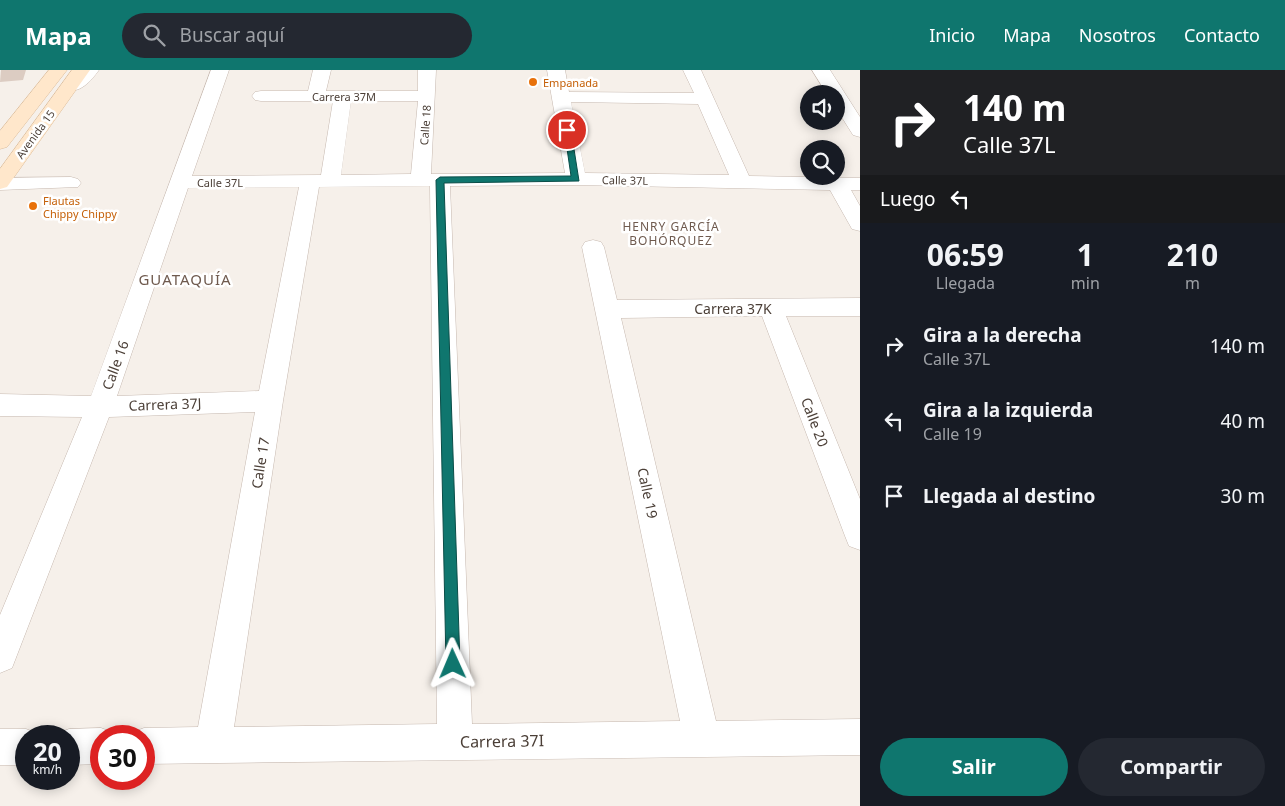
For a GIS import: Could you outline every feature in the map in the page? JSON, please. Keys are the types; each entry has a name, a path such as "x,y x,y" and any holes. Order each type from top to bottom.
{"main road":[{"name":"Avenida 15","path":"0,143 58,70"},
{"name":"Avenida 15","path":"0,183 81,70"}],"street":[{"name":"Avenida 15","path":"70,86 81,81 90,70"},
{"name":"Calle 16","path":"0,656 100,407 220,70"},
{"path":"316,96 322,70"},
{"name":"Calle 18","path":"427,70 430,180 455,742"},
{"path":"556,70 576,179"},
{"path":"692,70 742,182"},
{"path":"821,70 860,131"},
{"name":"Carrera 37M","path":"261,96 427,96"},
{"name":"Calle 17","path":"213,745 270,401 320,181 343,97"},
{"path":"561,98 706,99"},
{"name":"Calle 37L","path":"179,182 576,179 800,183"},
{"path":"0,183 71,183"},
{"name":"Calle 37L","path":"845,184 860,184"},
{"path":"838,185 860,224"},
{"name":"Calle 19","path":"593,247 702,739"},
{"name":"Carrera 37K","path":"607,309 860,306"},
{"name":"Calle 20","path":"771,308 860,536"},
{"name":"Carrera 37J","path":"0,405 100,407 270,401"},
{"name":"Carrera 37I","path":"155,746 860,737"},
{"path":"0,748 15,747"}],"building":[{"path":"1,70 26,70 23,80 0,82"}],"place":[{"name":"Empanada","path":"533,82"},
{"name":"Flautas Chippy Chippy","path":"33,206"}],"district":[{"name":"HENRY GARCÍA BOHÓRQUEZ","path":"671,233"},
{"name":"GUATAQUÍA","path":"185,279"}],"route":[{"path":"453,664 440,180 576,179 567,130"}]}
